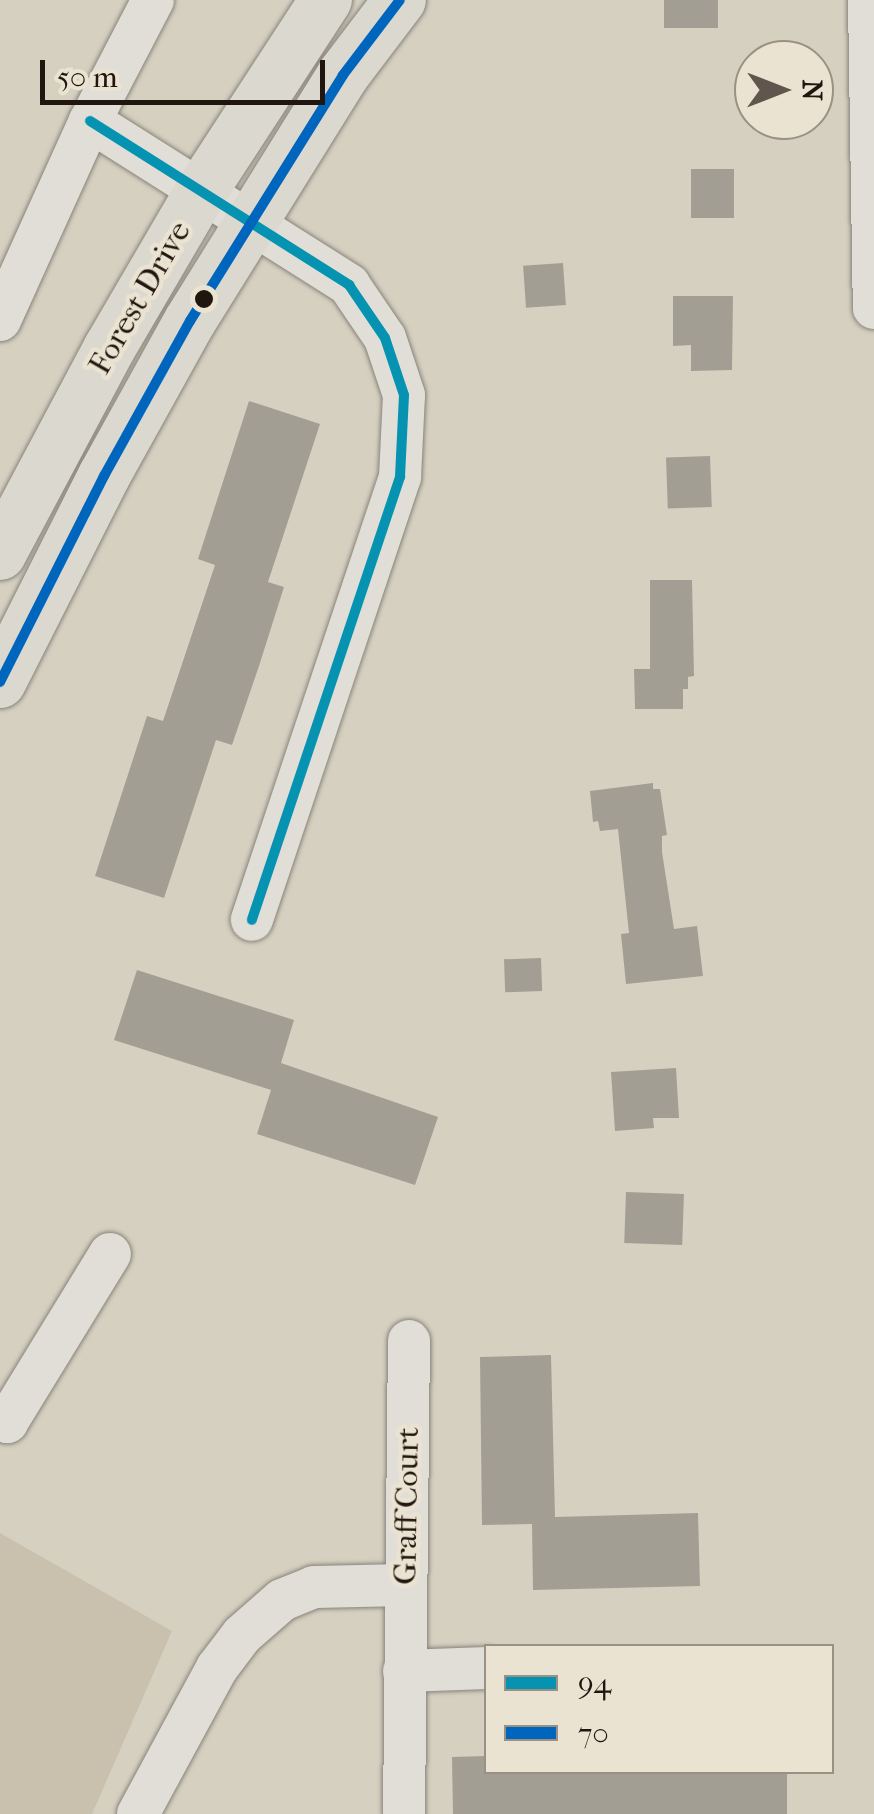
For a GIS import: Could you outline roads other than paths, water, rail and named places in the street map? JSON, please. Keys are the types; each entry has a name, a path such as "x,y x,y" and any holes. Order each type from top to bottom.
{"main road":[{"name":"Forest Drive","path":"0,554 109,349 202,190 326,0"},
{"name":"Forest Drive","path":"0,682 104,476 251,223 343,75 400,0"}],"street":[{"path":"0,320 90,121 153,0"},
{"path":"869,0 874,308"},
{"path":"90,121 349,285 384,338 404,395 400,476 252,920"},
{"path":"0,1419 6,1422 110,1254"},
{"name":"Graff Court","path":"404,1814 409,1341"},
{"path":"138,1814 217,1668 242,1636 282,1600 314,1587 406,1585"},
{"path":"404,1671 484,1668"}]}
